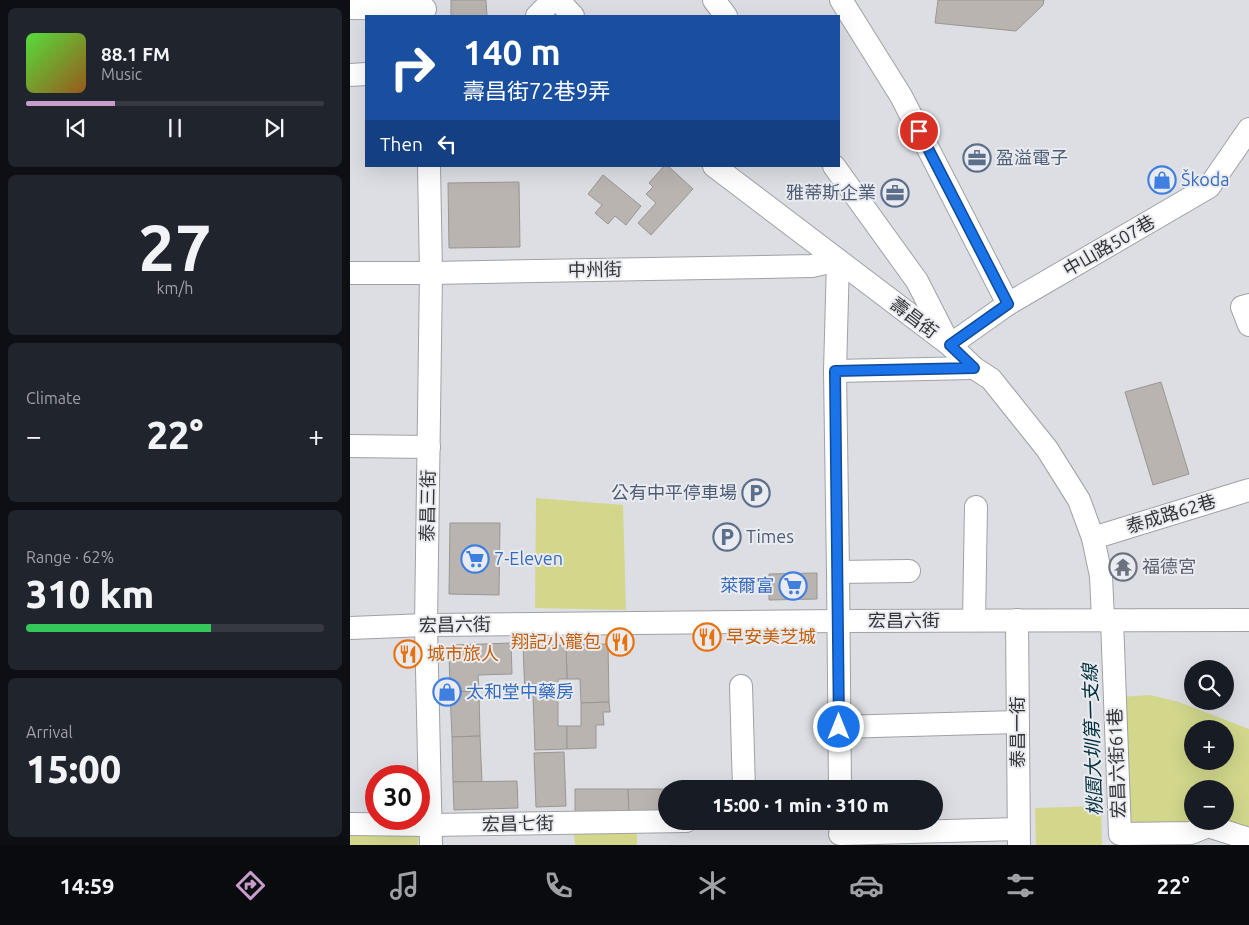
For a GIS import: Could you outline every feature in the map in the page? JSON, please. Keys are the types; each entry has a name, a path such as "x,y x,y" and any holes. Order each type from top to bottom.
{"street":[{"path":"538,15 553,0"},
{"path":"558,0 572,15"},
{"path":"714,0 725,15"},
{"path":"841,0 901,96 1008,304"},
{"path":"350,8 425,8"},
{"path":"350,75 365,74"},
{"name":"中山路507巷","path":"950,345 1008,304 1209,187 1249,129"},
{"name":"泰昌三街","path":"429,167 431,273 426,625 431,835"},
{"name":"壽昌街","path":"715,167 950,345 974,368 991,379 1046,449 1079,500 1093,538 1101,576 1102,620"},
{"path":"835,167 917,281 950,345"},
{"path":"838,260 835,371 840,780"},
{"name":"中州街","path":"350,273 812,266 838,260"},
{"path":"1249,305 1242,307 1249,325"},
{"path":"835,371 974,368"},
{"path":"350,446 429,447"},
{"name":"泰成路62巷","path":"1093,538 1249,490"},
{"path":"974,620 976,507"},
{"path":"838,572 909,571"},
{"name":"泰昌一街","path":"1017,620 1018,837"},
{"name":"宏昌六街61巷","path":"1102,620 1120,834 1191,833 1208,826 1249,839"},
{"name":"宏昌六街","path":"350,628 426,625 838,621 1249,620"},
{"path":"741,686 744,780"},
{"path":"839,727 1018,722"},
{"name":"宏昌七街","path":"350,824 431,835 658,823"},
{"path":"840,834 1018,837"}],"green space":[{"path":"536,498 623,505 626,610 535,608"},
{"path":"1150,695 1184,704 1184,710 1200,710 1226,720 1184,720 1184,770 1234,770 1234,723 1249,729 1249,831 1218,830 1234,830 1234,780 1184,780 1184,829 1124,827 1120,697"},
{"path":"1101,806 1102,845 1036,845 1035,808"},
{"path":"637,833 637,845 575,845 574,834"},
{"path":"350,835 418,835 418,845 350,845"}],"building":[{"path":"451,0 486,0 487,15 451,15"},
{"path":"938,0 1044,0 1043,5 1016,31 935,23"},
{"path":"663,167 669,167 693,189 651,235 638,223 656,203 646,194 653,187 649,183"},
{"path":"603,175 641,206 626,225 615,216 608,224 595,213 602,205 588,194"},
{"path":"519,182 520,247 449,248 448,183"},
{"path":"1161,382 1189,474 1153,485 1125,392"},
{"name":"7-Eleven","path":"450,523 500,523 499,595 449,594"},
{"name":"福德宮","path":"1130,555 1130,579 1117,579 1117,556"},
{"name":"萊爾富","path":"817,573 817,599 769,600 769,574"},
{"path":"511,643 512,674 478,675 479,691 450,692 449,651 455,645"},
{"path":"608,644 609,702 581,703 580,679 567,679 566,645"},
{"path":"566,645 567,679 558,679 559,694 525,695 523,646"},
{"path":"479,691 480,736 452,737 450,692"},
{"path":"533,695 558,695 558,726 567,726 567,749 535,750"},
{"path":"609,702 610,712 603,712 604,725 596,725 596,748 567,749 567,726 581,726 581,703"},
{"path":"480,736 482,782 453,782 452,737"},
{"path":"564,752 566,806 536,807 534,753"},
{"path":"517,781 518,808 454,810 453,782"},
{"path":"575,789 628,789 629,815 575,815"},
{"path":"628,789 658,789 658,815 629,815"}],"place":[{"name":"盈溢電子","path":"977,158"},
{"name":"Škoda","path":"1162,180"},
{"name":"雅蒂斯企業","path":"895,193"},
{"name":"公有中平停車場","path":"756,493"},
{"name":"Times","path":"727,537"},
{"name":"7-Eleven","path":"475,559"},
{"name":"福德宮","path":"1123,567"},
{"name":"萊爾富","path":"793,586"},
{"name":"早安美芝城","path":"707,637"},
{"name":"翔記小籠包","path":"620,642"},
{"name":"城市旅人","path":"408,654"},
{"name":"太和堂中藥房","path":"447,692"}],"route":[{"path":"839,727 835,371 974,368 950,345 1008,304 919,131"}],"water label":[{"name":"桃園大圳第一支線","path":"1092,740"}]}
